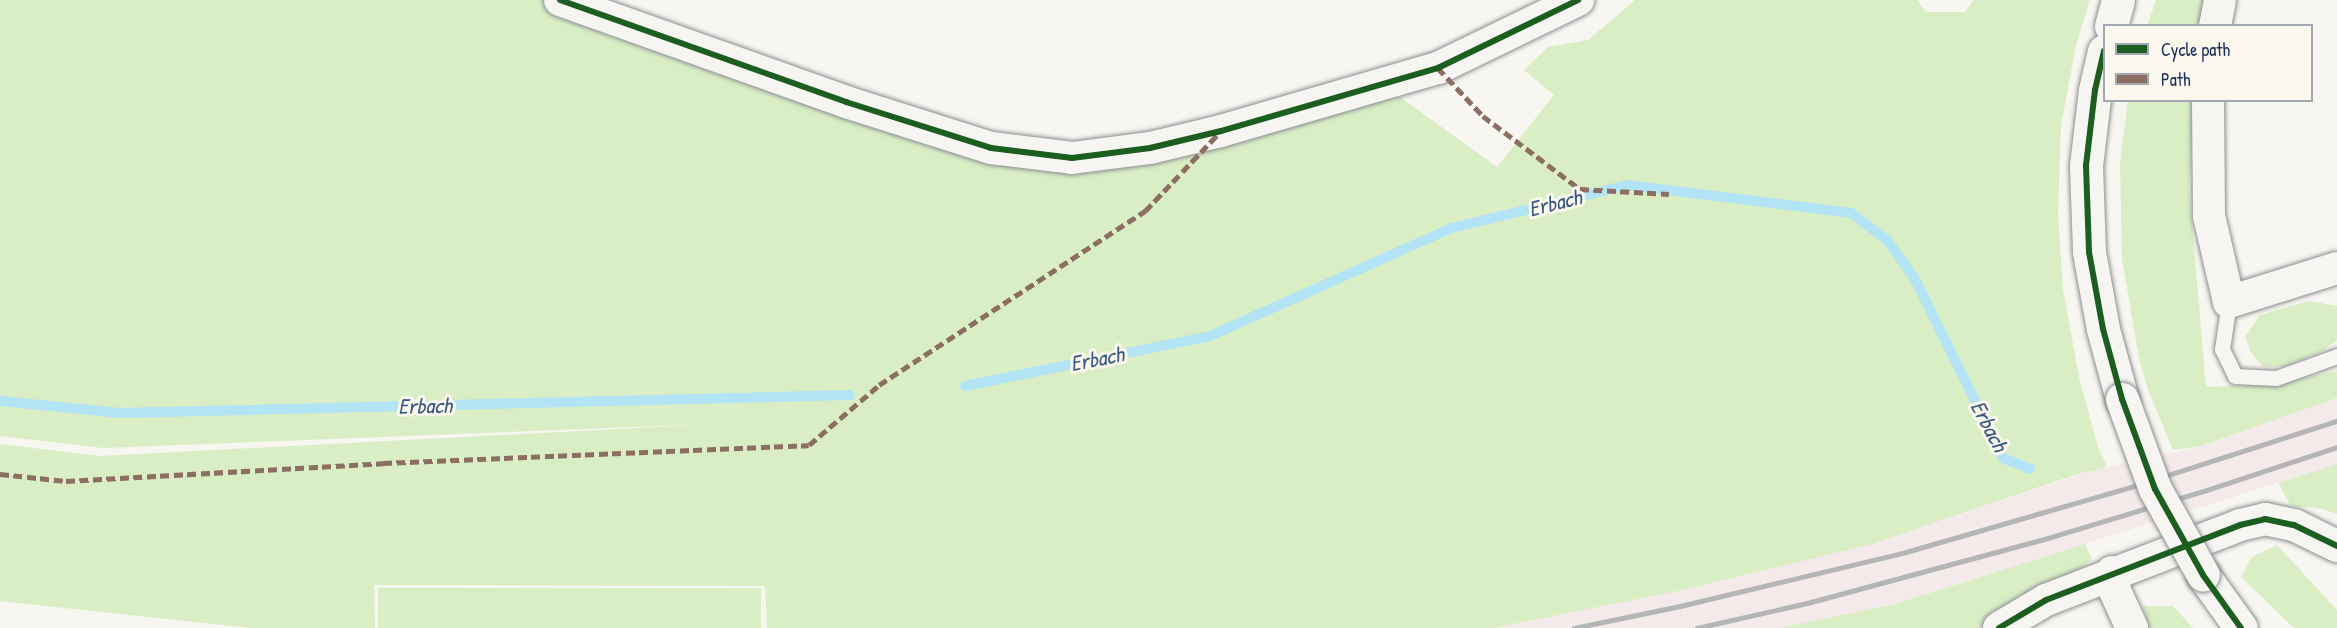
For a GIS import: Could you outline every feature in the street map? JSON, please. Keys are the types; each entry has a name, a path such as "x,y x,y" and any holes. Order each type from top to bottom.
{"street":[{"path":"560,0 846,102 991,148 1072,158 1150,148 1221,131 1438,68 1578,0"},
{"path":"2112,24 2118,0"},
{"path":"2215,24 2220,0"},
{"path":"2103,56 2086,166 2089,252 2103,329 2122,399 2155,489 2167,514 2204,575 2241,628"},
{"path":"2208,102 2209,216 2229,302 2337,268"},
{"path":"1999,628 2046,600 2112,572 2224,530 2265,519 2294,525 2337,546"},
{"path":"2112,572 2115,591 2132,628"}],"lane":[{"path":"2229,302 2222,349 2235,376 2276,378 2337,356"}],"shaded area":[{"path":"2337,398 2337,464 1895,604 1779,628 1494,628 1683,590 1872,544 2087,472 2201,446"}],"green space":[{"path":"0,0 560,0 1072,158 1382,84 1497,167 1554,95 1524,70 1548,47 1588,40 1635,0 1917,0 1926,12 1965,12 1974,0 2090,0 2076,45 2061,126 2058,213 2063,290 2079,377 2098,447 2107,467 2075,475 1872,544 1683,590 1494,628 767,628 765,586 374,585 375,628 250,628 0,601 0,444 100,456 712,424 103,448 0,436"},
{"path":"2156,0 2211,0 2202,24 2148,24"},
{"path":"2128,102 2195,102 2189,189 2206,387 2273,384 2337,371 2337,398 2201,446 2173,450 2148,390 2139,359 2122,259 2120,163"},
{"path":"2309,301 2337,306 2337,340 2322,351 2286,366 2263,367 2251,352 2245,337 2260,315"},
{"path":"2337,464 2337,514 2318,508 2291,506 2278,483"},
{"path":"2085,544 2092,560 2063,582 1994,611 1980,628 1779,628 1895,604"},
{"path":"2277,545 2337,610 2337,628 2294,628 2241,577 2252,557"},
{"path":"378,588 761,588 761,628 378,628"},
{"path":"2143,606 2173,606 2193,628 2149,628"}],"waterway":[{"name":"Erbach","path":"965,386 1210,336 1452,228 1627,185 1851,213 1887,240 1915,279 2003,458 2030,469"},
{"name":"Erbach","path":"0,401 120,413 850,395"}],"railway":[{"path":"1574,628 1680,606 1906,552 2131,487 2337,421"},
{"path":"1697,628 1811,602 2048,538 2207,490 2337,447"}],"marked path":[{"path":"1438,68 1483,116 1580,189 1669,194"},
{"path":"0,474 66,481 383,463 809,445 879,385 1145,211 1219,133"}],"cycle path":[{"path":"560,0 846,102 991,148 1072,158 1150,148 1221,131 1438,68 1578,0"},
{"path":"2103,55 2095,90 2086,166 2089,252 2103,329 2122,399 2155,489 2203,575 2241,628"},
{"path":"1999,628 2046,600 2240,525 2265,519 2294,525 2337,546"}]}
